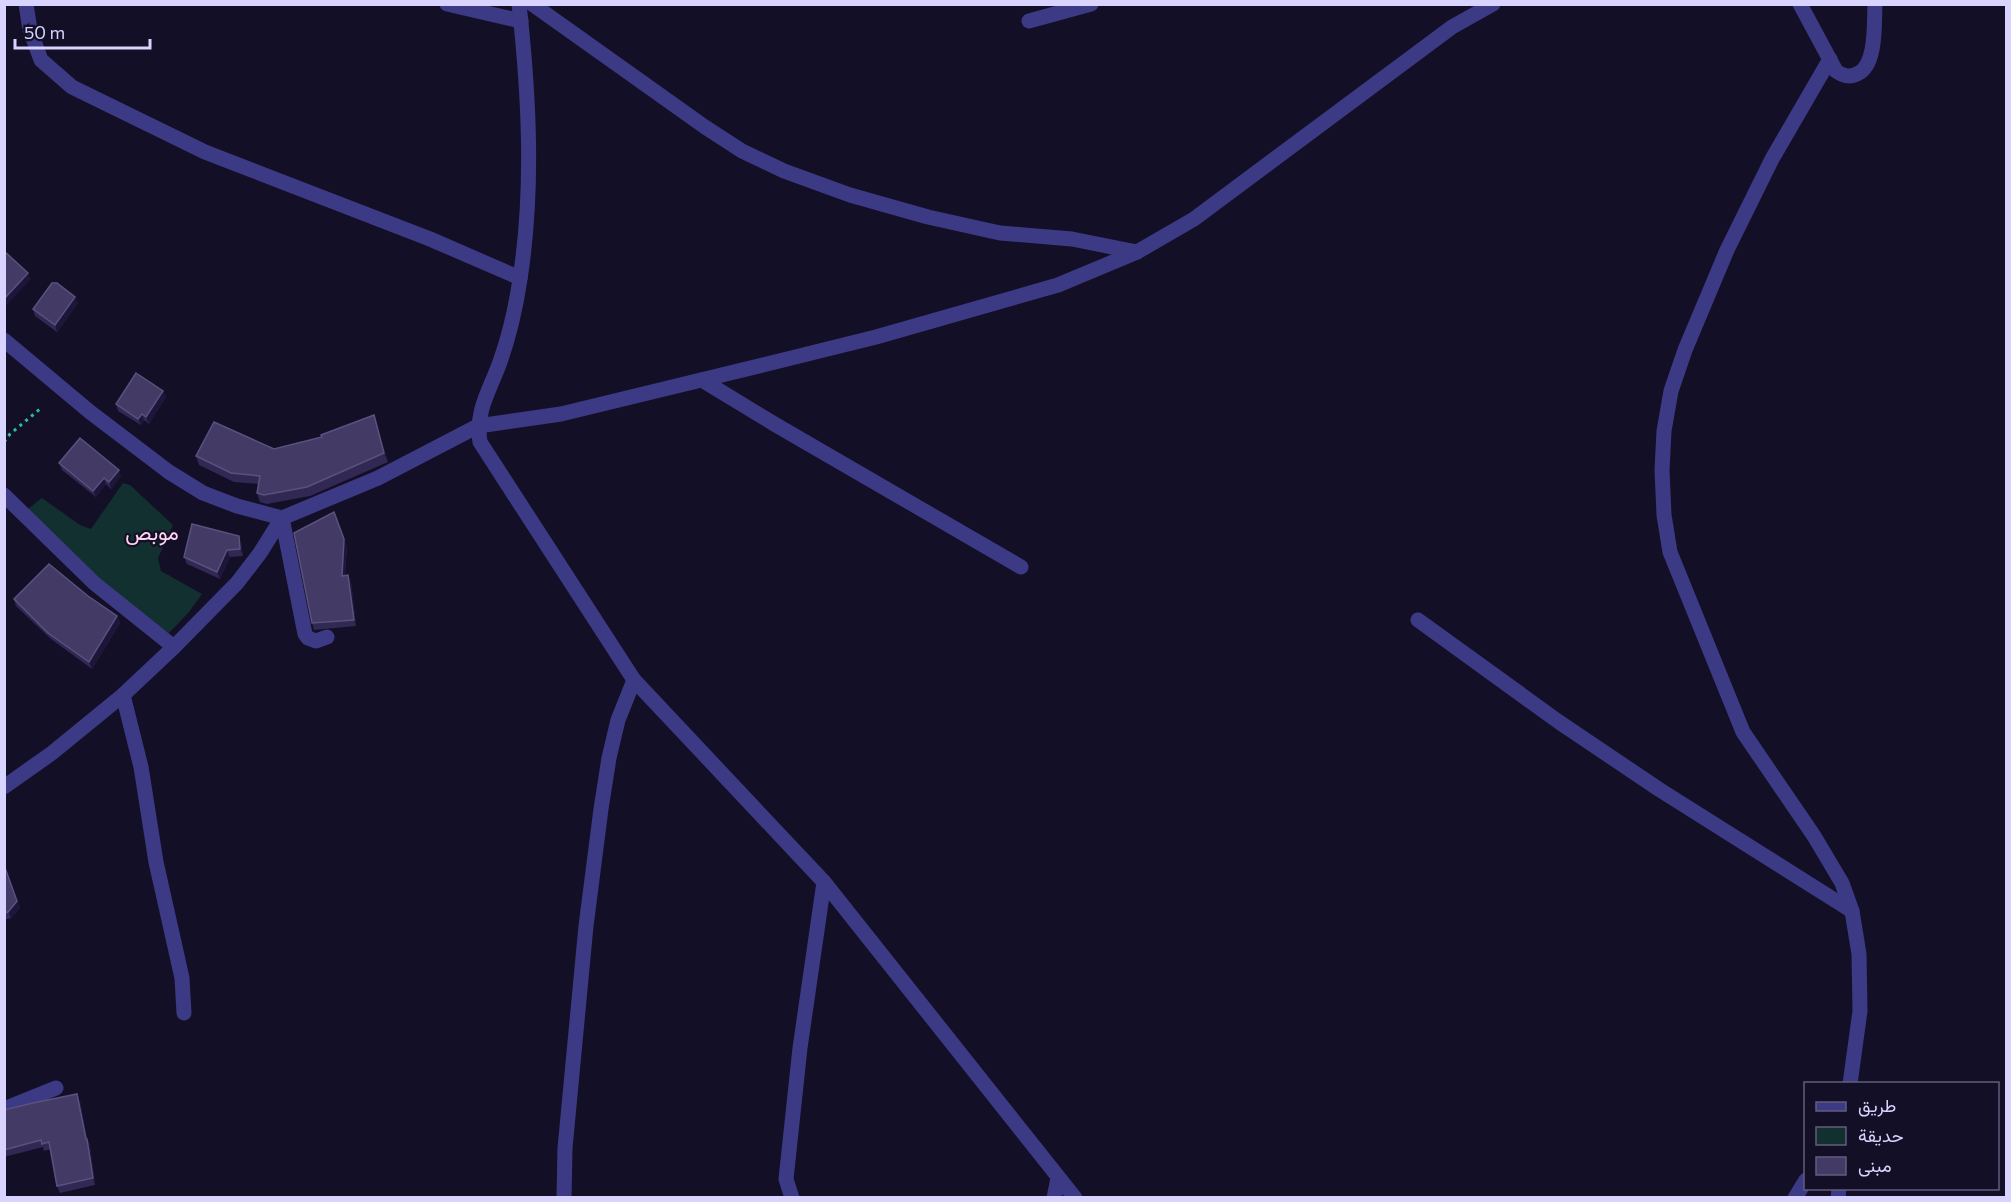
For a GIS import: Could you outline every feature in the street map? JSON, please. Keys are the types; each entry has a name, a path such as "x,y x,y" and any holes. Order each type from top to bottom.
{"street":[{"path":"26,4 30,30 41,60 72,87 205,152 430,239 520,278"},
{"path":"447,4 521,21"},
{"path":"519,4 527,112 528,200 520,278 510,332 501,361 482,406 478,426 480,442 634,680 824,882 1074,1197"},
{"path":"532,4 705,128 742,151 784,171 850,195 928,217 1000,233 1072,239 1137,252"},
{"path":"1029,21 1091,4"},
{"path":"4,787 52,753 123,695 174,647 237,583 260,553 282,518 378,478 478,426 561,414 876,337 1058,285 1137,252 1194,219 1443,34 1493,4"},
{"path":"1800,4 1836,71 1851,77 1862,72 1868,65 1871,55 1875,4"},
{"path":"1830,59 1772,159 1727,250 1685,350 1671,391 1664,431 1662,470 1664,515 1670,552 1743,732 1814,836 1842,883 1852,911 1859,954 1860,1011 1850,1082"},
{"path":"4,340 90,412 169,472 203,492 237,506 282,518"},
{"path":"702,380 1021,567"},
{"path":"4,495 94,583 174,647"},
{"path":"282,518 306,634 312,640 327,637"},
{"path":"1418,620 1559,722 1660,790 1852,911"},
{"path":"564,1197 565,1148 586,926 611,749 618,720 634,680"},
{"path":"123,695 141,767 156,862 182,978 184,1013"},
{"path":"792,1197 786,1179 797,1071 824,882"},
{"path":"4,1109 56,1088"},
{"path":"1054,1197 1058,1178"},
{"path":"1795,1197 1804,1183"}],"path":[{"path":"4,442 10,434 40,409"}],"green space":[{"path":"123,483 130,485 173,525 158,558 161,571 202,594 169,633 148,620 23,513 42,498 80,525 91,529"}],"building":[{"path":"4,251 28,273 4,299"},
{"path":"52,283 57,283 75,297 55,325 33,309"},
{"path":"136,373 163,391 146,417 142,414 138,419 116,404"},
{"path":"374,415 384,453 307,487 264,495 257,493 260,476 231,473 196,456 214,422 274,449 322,437 321,435"},
{"path":"80,438 119,470 109,482 104,478 93,491 59,463"},
{"path":"334,512 344,539 342,576 348,575 354,620 312,623 294,533"},
{"path":"192,524 239,536 240,549 227,550 217,572 184,557"},
{"path":"49,564 117,616 89,662 48,633 14,599"},
{"path":"4,865 17,901 8,912 4,913"},
{"path":"77,1094 93,1178 57,1186 49,1142 42,1144 41,1140 4,1150 4,1110"}],"district":[{"name":"موبص","path":"152,531"}]}
